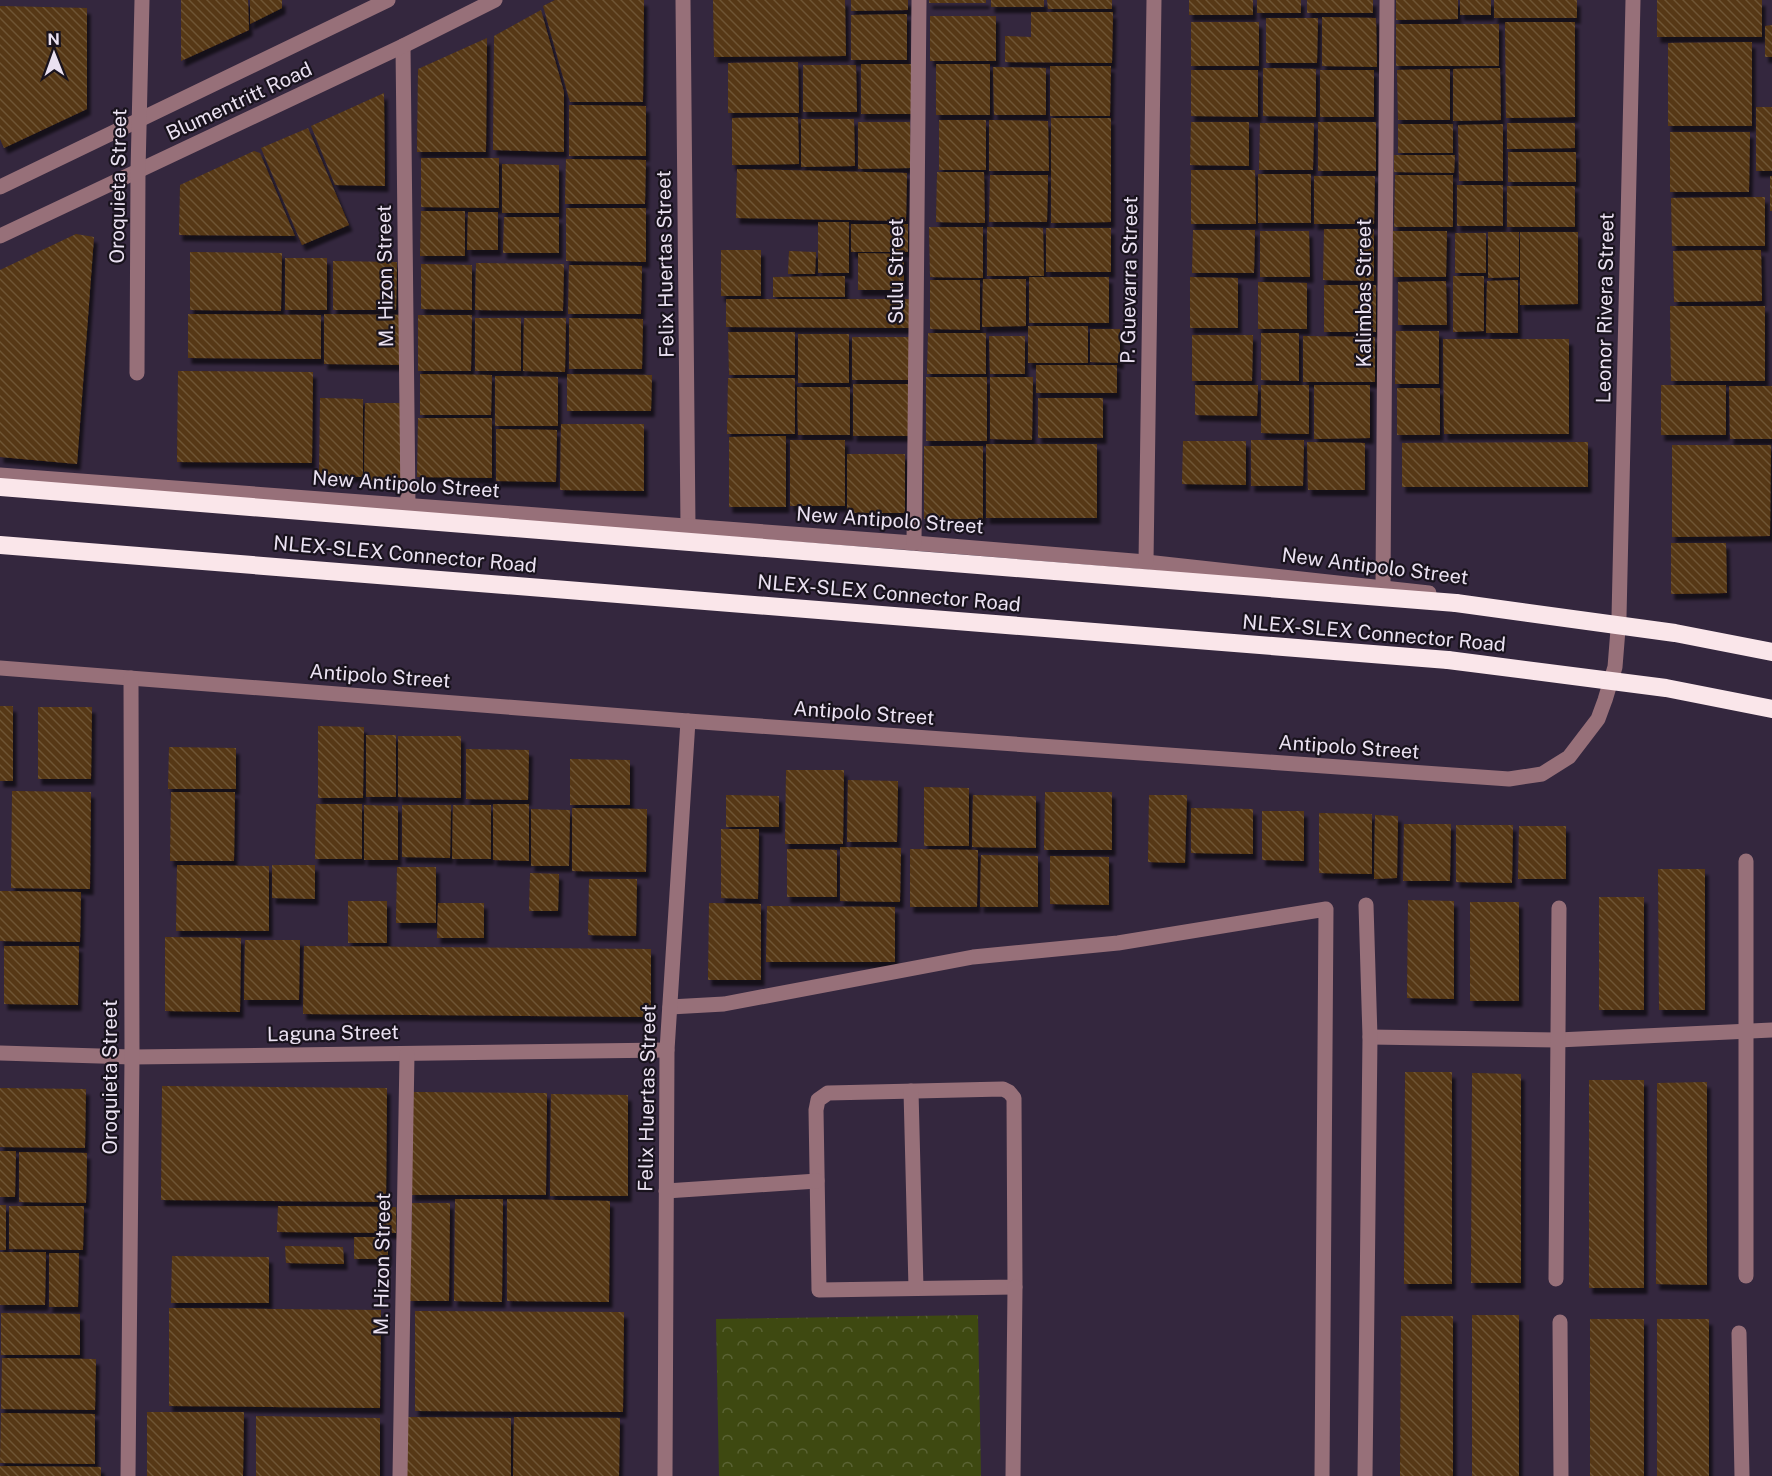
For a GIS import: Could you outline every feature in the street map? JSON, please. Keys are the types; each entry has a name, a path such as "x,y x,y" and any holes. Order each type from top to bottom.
{"highway":[{"name":"NLEX-SLEX Connector Road","path":"0,488 1456,603 1675,633 1772,651"},
{"name":"NLEX-SLEX Connector Road","path":"0,544 1449,660 1666,688 1772,709"}],"street":[{"name":"Oroquieta Street","path":"137,373 142,0"},
{"name":"Blumentritt Road","path":"0,187 388,0"},
{"name":"Blumentritt Road","path":"0,236 404,46 495,0"},
{"name":"Felix Huertas Street","path":"683,0 688,527"},
{"name":"Sulu Street","path":"914,543 919,0"},
{"name":"P. Guevarra Street","path":"1146,562 1154,0"},
{"name":"Kalimbas Street","path":"1383,587 1387,0"},
{"name":"Leonor Rivera Street","path":"1619,617 1633,0"},
{"name":"M. Hizon Street","path":"404,46 408,505"},
{"name":"New Antipolo Street","path":"0,475 1146,562 1383,587 1619,617 1734,640 1772,651"},
{"name":"Antipolo Street","path":"0,668 688,721 1509,779 1542,774 1569,757 1598,719 1615,667 1619,617"},
{"name":"Oroquieta Street","path":"128,1476 132,1057 131,678"},
{"name":"Felix Huertas Street","path":"665,1476 667,1050 688,721"},
{"path":"1746,861 1746,1276"},
{"path":"1365,1476 1370,1037 1366,905"},
{"path":"1556,1279 1558,908"},
{"path":"670,1006 724,1004 973,957 1118,943 1326,909 1322,1476"},
{"path":"1370,1037 1558,1040 1772,1030"},
{"name":"Laguna Street","path":"0,1053 132,1057 667,1050"},
{"name":"M. Hizon Street","path":"400,1476 407,1054"},
{"path":"1013,1476 1015,1287 1014,1098 1003,1089 828,1094 818,1100 816,1110 819,1290 1015,1287"},
{"path":"911,1091 916,1288"},
{"path":"666,1191 818,1181"},
{"path":"1560,1322 1561,1476"},
{"path":"1740,1332 1742,1476"}],"green space":[{"path":"978,1315 981,1476 719,1476 716,1319"}],"building":[{"path":"181,0 248,0 249,30 181,61"},
{"path":"250,0 282,0 282,8 250,24"},
{"path":"555,0 644,0 643,102 570,102 543,6"},
{"path":"713,0 845,0 846,56 714,57"},
{"path":"851,0 908,0 908,10 851,11"},
{"path":"929,0 986,0 986,3 929,3"},
{"path":"991,0 1044,0 1044,7 991,7"},
{"path":"1047,0 1112,0 1112,9 1048,9"},
{"path":"1189,0 1253,0 1253,15 1189,15"},
{"path":"1257,0 1301,0 1301,13 1257,13"},
{"path":"1307,0 1373,0 1373,13 1307,13"},
{"path":"1396,0 1458,0 1458,19 1396,20"},
{"path":"1460,0 1491,0 1491,15 1460,15"},
{"path":"1494,0 1577,0 1577,18 1494,18"},
{"path":"1657,0 1762,0 1762,37 1657,37"},
{"path":"0,6 87,8 87,109 4,148 0,139"},
{"path":"541,10 564,92 564,152 493,150 494,36"},
{"path":"1031,12 1113,12 1112,63 1005,62 1005,36 1031,37"},
{"path":"907,14 907,60 851,60 851,15"},
{"path":"930,16 996,16 996,61 930,61"},
{"path":"1322,17 1376,18 1377,67 1322,66"},
{"path":"1266,18 1318,18 1317,63 1266,63"},
{"path":"1191,22 1259,22 1259,66 1191,66"},
{"path":"1505,22 1575,22 1575,117 1506,118"},
{"path":"1396,24 1499,24 1499,66 1396,66"},
{"path":"1772,25 1772,57 1765,57 1765,26"},
{"path":"487,38 486,152 417,152 418,69"},
{"path":"1752,42 1752,126 1668,126 1668,43"},
{"path":"798,62 799,113 728,113 728,63"},
{"path":"861,64 912,64 912,114 861,114"},
{"path":"936,64 990,64 990,115 936,115"},
{"path":"803,65 856,65 857,112 803,112"},
{"path":"1050,66 1111,66 1110,116 1050,116"},
{"path":"993,67 1046,68 1046,115 994,115"},
{"path":"1263,68 1316,69 1316,117 1263,116"},
{"path":"1500,68 1501,120 1453,121 1453,69"},
{"path":"1450,69 1450,120 1398,120 1397,70"},
{"path":"1191,70 1258,70 1258,117 1191,116"},
{"path":"1320,70 1374,70 1374,117 1320,117"},
{"path":"384,93 385,186 335,185 311,126"},
{"path":"569,105 646,106 646,156 569,156"},
{"path":"1756,107 1772,107 1772,171 1756,171"},
{"path":"798,117 799,164 732,165 732,118"},
{"path":"1051,118 1111,118 1111,222 1051,223"},
{"path":"801,119 854,119 855,166 801,167"},
{"path":"939,120 986,120 986,170 939,170"},
{"path":"989,120 1048,121 1049,171 989,171"},
{"path":"858,122 910,122 911,168 858,169"},
{"path":"1191,122 1249,122 1249,166 1190,165"},
{"path":"1318,122 1376,122 1376,171 1318,171"},
{"path":"1260,123 1314,123 1313,170 1259,170"},
{"path":"1507,123 1575,123 1575,148 1507,149"},
{"path":"1398,124 1453,124 1453,153 1398,153"},
{"path":"1503,124 1503,181 1459,181 1458,125"},
{"path":"308,128 349,225 302,245 261,148"},
{"path":"1670,132 1750,132 1749,192 1670,192"},
{"path":"254,151 260,153 295,236 179,235 180,185"},
{"path":"1508,152 1576,152 1576,182 1508,182"},
{"path":"1394,155 1455,155 1454,173 1394,172"},
{"path":"421,158 499,158 499,208 421,207"},
{"path":"566,159 646,160 645,204 565,204"},
{"path":"502,164 559,165 559,213 502,213"},
{"path":"737,169 907,173 906,221 736,218"},
{"path":"1191,170 1255,170 1256,224 1191,224"},
{"path":"937,172 984,172 985,223 936,222"},
{"path":"1258,174 1311,174 1311,223 1258,223"},
{"path":"990,175 1048,175 1047,222 989,222"},
{"path":"1395,175 1453,175 1453,227 1394,227"},
{"path":"1314,176 1375,176 1374,224 1314,224"},
{"path":"1770,176 1772,176 1772,211 1770,211"},
{"path":"1457,185 1503,185 1503,226 1457,226"},
{"path":"1507,186 1575,186 1575,227 1507,227"},
{"path":"1765,197 1765,246 1672,246 1671,198"},
{"path":"566,208 646,208 646,262 566,261"},
{"path":"421,211 465,211 465,256 420,256"},
{"path":"468,212 498,212 498,250 467,250"},
{"path":"504,217 559,217 559,253 503,253"},
{"path":"818,222 849,222 849,273 818,273"},
{"path":"851,224 908,224 908,252 851,252"},
{"path":"929,227 983,227 983,278 930,277"},
{"path":"987,227 1043,228 1044,276 987,276"},
{"path":"1046,228 1111,228 1111,272 1046,272"},
{"path":"1324,229 1374,229 1374,281 1323,280"},
{"path":"1193,230 1255,230 1254,273 1192,273"},
{"path":"1260,231 1309,231 1310,277 1260,277"},
{"path":"1393,231 1447,231 1446,277 1394,277"},
{"path":"1488,232 1519,232 1519,277 1488,278"},
{"path":"1520,232 1578,232 1578,304 1520,305"},
{"path":"1455,233 1486,233 1486,273 1455,273"},
{"path":"76,234 94,237 77,464 0,457 0,270"},
{"path":"721,250 761,250 761,296 721,296"},
{"path":"1761,250 1762,301 1674,302 1673,251"},
{"path":"789,251 816,252 815,274 788,274"},
{"path":"190,252 282,253 281,311 190,310"},
{"path":"858,253 904,254 904,290 858,290"},
{"path":"285,258 327,258 327,310 285,310"},
{"path":"333,261 397,262 396,310 333,310"},
{"path":"476,263 564,264 563,311 475,310"},
{"path":"421,264 472,265 472,310 421,309"},
{"path":"569,265 642,266 641,314 568,314"},
{"path":"845,276 845,297 773,297 773,277"},
{"path":"1453,276 1484,276 1484,331 1453,332"},
{"path":"1029,277 1109,277 1109,323 1029,323"},
{"path":"1190,277 1238,278 1238,328 1190,328"},
{"path":"983,279 1026,279 1026,326 982,327"},
{"path":"930,280 980,280 980,330 930,329"},
{"path":"1518,280 1518,333 1486,333 1487,281"},
{"path":"1446,281 1447,325 1398,325 1398,282"},
{"path":"1258,282 1307,283 1307,329 1258,329"},
{"path":"1324,285 1376,285 1376,332 1324,332"},
{"path":"726,299 912,299 912,328 726,327"},
{"path":"1670,306 1765,306 1765,381 1671,381"},
{"path":"188,314 321,315 321,359 188,358"},
{"path":"324,314 408,315 407,365 324,364"},
{"path":"418,315 472,315 471,371 418,371"},
{"path":"475,318 521,318 521,371 475,371"},
{"path":"524,318 566,318 565,372 523,371"},
{"path":"569,318 643,319 642,369 569,369"},
{"path":"1028,326 1088,326 1088,363 1028,363"},
{"path":"1090,329 1120,329 1120,363 1090,362"},
{"path":"1396,331 1439,331 1439,384 1395,384"},
{"path":"728,332 795,332 795,375 729,375"},
{"path":"928,333 986,333 986,374 927,374"},
{"path":"1261,333 1299,333 1299,381 1261,380"},
{"path":"798,334 849,334 849,383 798,383"},
{"path":"1192,335 1253,335 1252,381 1192,381"},
{"path":"989,336 1025,336 1025,374 990,374"},
{"path":"1303,336 1375,337 1375,382 1303,382"},
{"path":"852,337 911,337 911,380 852,380"},
{"path":"1443,339 1569,339 1569,434 1444,434"},
{"path":"1036,365 1117,365 1117,393 1036,393"},
{"path":"178,371 313,372 312,463 177,462"},
{"path":"420,374 492,375 491,415 420,415"},
{"path":"567,374 652,375 651,411 567,411"},
{"path":"495,376 558,377 558,426 495,426"},
{"path":"926,377 987,377 987,441 926,441"},
{"path":"990,377 1033,377 1032,440 990,439"},
{"path":"728,378 795,378 795,434 727,434"},
{"path":"853,384 910,384 910,436 853,436"},
{"path":"1195,385 1258,385 1257,416 1195,415"},
{"path":"1261,385 1309,385 1309,434 1261,433"},
{"path":"1314,385 1370,385 1370,438 1314,439"},
{"path":"1661,385 1726,385 1726,435 1661,435"},
{"path":"1729,386 1772,386 1772,439 1730,439"},
{"path":"797,387 850,387 850,435 798,435"},
{"path":"1397,388 1440,388 1440,435 1397,435"},
{"path":"320,398 363,399 363,477 319,476"},
{"path":"1038,398 1103,398 1103,438 1038,438"},
{"path":"365,403 402,403 401,482 364,481"},
{"path":"418,418 492,418 492,478 417,477"},
{"path":"561,424 644,424 644,491 560,490"},
{"path":"496,429 557,430 556,482 496,481"},
{"path":"786,436 786,507 729,507 729,437"},
{"path":"790,440 845,440 845,506 790,506"},
{"path":"1251,440 1304,440 1303,486 1251,486"},
{"path":"1183,441 1246,441 1246,485 1182,484"},
{"path":"1307,442 1365,443 1365,490 1308,490"},
{"path":"1588,442 1588,487 1402,487 1402,443"},
{"path":"986,444 1097,444 1097,518 986,518"},
{"path":"1672,445 1771,445 1770,536 1672,537"},
{"path":"924,446 983,446 983,519 924,519"},
{"path":"847,454 905,454 905,513 847,513"},
{"path":"1671,543 1726,543 1727,593 1671,594"},
{"path":"0,706 13,706 13,781 0,781"},
{"path":"38,707 92,707 91,779 38,779"},
{"path":"318,726 364,727 363,798 318,798"},
{"path":"366,735 396,735 396,797 366,797"},
{"path":"398,736 461,736 461,798 398,797"},
{"path":"169,747 236,748 236,789 168,789"},
{"path":"466,749 529,750 528,800 466,799"},
{"path":"570,759 630,760 630,805 570,805"},
{"path":"786,770 844,770 843,844 785,844"},
{"path":"848,780 898,781 897,842 847,842"},
{"path":"924,787 969,788 969,846 924,846"},
{"path":"12,791 91,792 90,889 11,888"},
{"path":"171,792 235,792 234,861 170,861"},
{"path":"1045,792 1112,792 1112,850 1044,850"},
{"path":"726,795 779,796 779,827 726,827"},
{"path":"973,795 1036,796 1036,848 972,847"},
{"path":"1149,795 1187,795 1185,863 1148,862"},
{"path":"316,804 362,804 362,859 315,859"},
{"path":"493,804 529,804 529,861 493,860"},
{"path":"364,805 398,806 398,860 364,860"},
{"path":"402,805 451,805 450,858 402,857"},
{"path":"453,805 491,805 491,859 452,859"},
{"path":"572,808 647,809 646,872 572,871"},
{"path":"1191,808 1253,809 1253,854 1191,853"},
{"path":"531,809 570,810 569,866 531,866"},
{"path":"1262,811 1304,811 1304,861 1262,860"},
{"path":"1319,813 1372,814 1372,874 1319,873"},
{"path":"1375,815 1398,816 1397,878 1374,879"},
{"path":"1404,824 1451,824 1450,881 1403,881"},
{"path":"1456,825 1513,825 1512,883 1456,882"},
{"path":"1519,826 1566,826 1566,879 1518,879"},
{"path":"721,829 759,829 758,899 721,898"},
{"path":"840,847 901,848 900,902 840,901"},
{"path":"787,849 837,850 837,897 787,897"},
{"path":"910,849 978,850 977,907 910,907"},
{"path":"981,855 1038,856 1038,907 980,907"},
{"path":"1050,856 1109,857 1109,905 1050,904"},
{"path":"177,865 269,866 269,931 176,931"},
{"path":"272,865 315,865 315,899 272,898"},
{"path":"397,867 436,867 436,923 396,923"},
{"path":"1658,869 1705,869 1705,1010 1659,1010"},
{"path":"530,873 559,874 558,911 529,911"},
{"path":"589,879 637,879 636,936 588,935"},
{"path":"0,891 81,892 80,942 0,941"},
{"path":"1599,897 1644,897 1644,1010 1599,1010"},
{"path":"1408,900 1454,901 1454,999 1407,998"},
{"path":"348,901 387,901 387,943 348,943"},
{"path":"1470,902 1519,902 1519,1001 1470,1001"},
{"path":"438,903 484,903 484,938 437,938"},
{"path":"709,903 761,904 761,980 708,980"},
{"path":"767,906 895,907 895,962 766,962"},
{"path":"165,937 241,938 240,1012 165,1011"},
{"path":"245,940 300,940 299,1000 244,1000"},
{"path":"4,946 79,946 78,1005 4,1004"},
{"path":"304,946 651,949 651,1017 303,1014"},
{"path":"1405,1072 1452,1072 1452,1284 1404,1284"},
{"path":"1472,1073 1521,1074 1521,1283 1471,1283"},
{"path":"1589,1080 1644,1080 1644,1288 1589,1288"},
{"path":"1707,1082 1707,1285 1656,1284 1657,1083"},
{"path":"162,1086 387,1088 386,1202 161,1200"},
{"path":"0,1088 86,1089 85,1148 0,1147"},
{"path":"412,1092 547,1093 546,1195 411,1195"},
{"path":"551,1094 628,1095 628,1196 550,1196"},
{"path":"0,1151 16,1151 15,1197 0,1197"},
{"path":"19,1152 87,1153 86,1203 19,1202"},
{"path":"455,1199 503,1199 502,1302 454,1301"},
{"path":"507,1199 610,1201 609,1302 507,1301"},
{"path":"412,1203 450,1203 449,1301 410,1301"},
{"path":"0,1205 6,1205 6,1250 0,1250"},
{"path":"9,1206 84,1206 83,1250 9,1249"},
{"path":"278,1206 396,1207 396,1233 277,1232"},
{"path":"354,1237 388,1237 388,1259 354,1259"},
{"path":"285,1246 343,1247 344,1264 286,1263"},
{"path":"0,1252 46,1252 45,1305 0,1305"},
{"path":"49,1253 79,1253 78,1307 49,1307"},
{"path":"172,1256 269,1257 269,1303 171,1303"},
{"path":"169,1308 381,1310 380,1408 169,1406"},
{"path":"415,1311 624,1312 623,1412 415,1411"},
{"path":"1,1313 80,1314 80,1355 1,1355"},
{"path":"1472,1315 1519,1315 1519,1476 1472,1476"},
{"path":"1401,1316 1453,1316 1453,1476 1400,1476"},
{"path":"1590,1319 1644,1319 1644,1476 1590,1476"},
{"path":"1657,1319 1709,1319 1709,1476 1657,1476"},
{"path":"2,1358 96,1359 95,1410 1,1409"},
{"path":"147,1412 244,1412 243,1476 147,1476"},
{"path":"1,1413 95,1414 95,1464 0,1463"},
{"path":"256,1416 380,1418 380,1476 256,1476"},
{"path":"406,1417 511,1418 511,1476 405,1476"},
{"path":"514,1417 620,1418 619,1476 513,1476"},
{"path":"0,1466 101,1467 101,1476 0,1476"}]}
